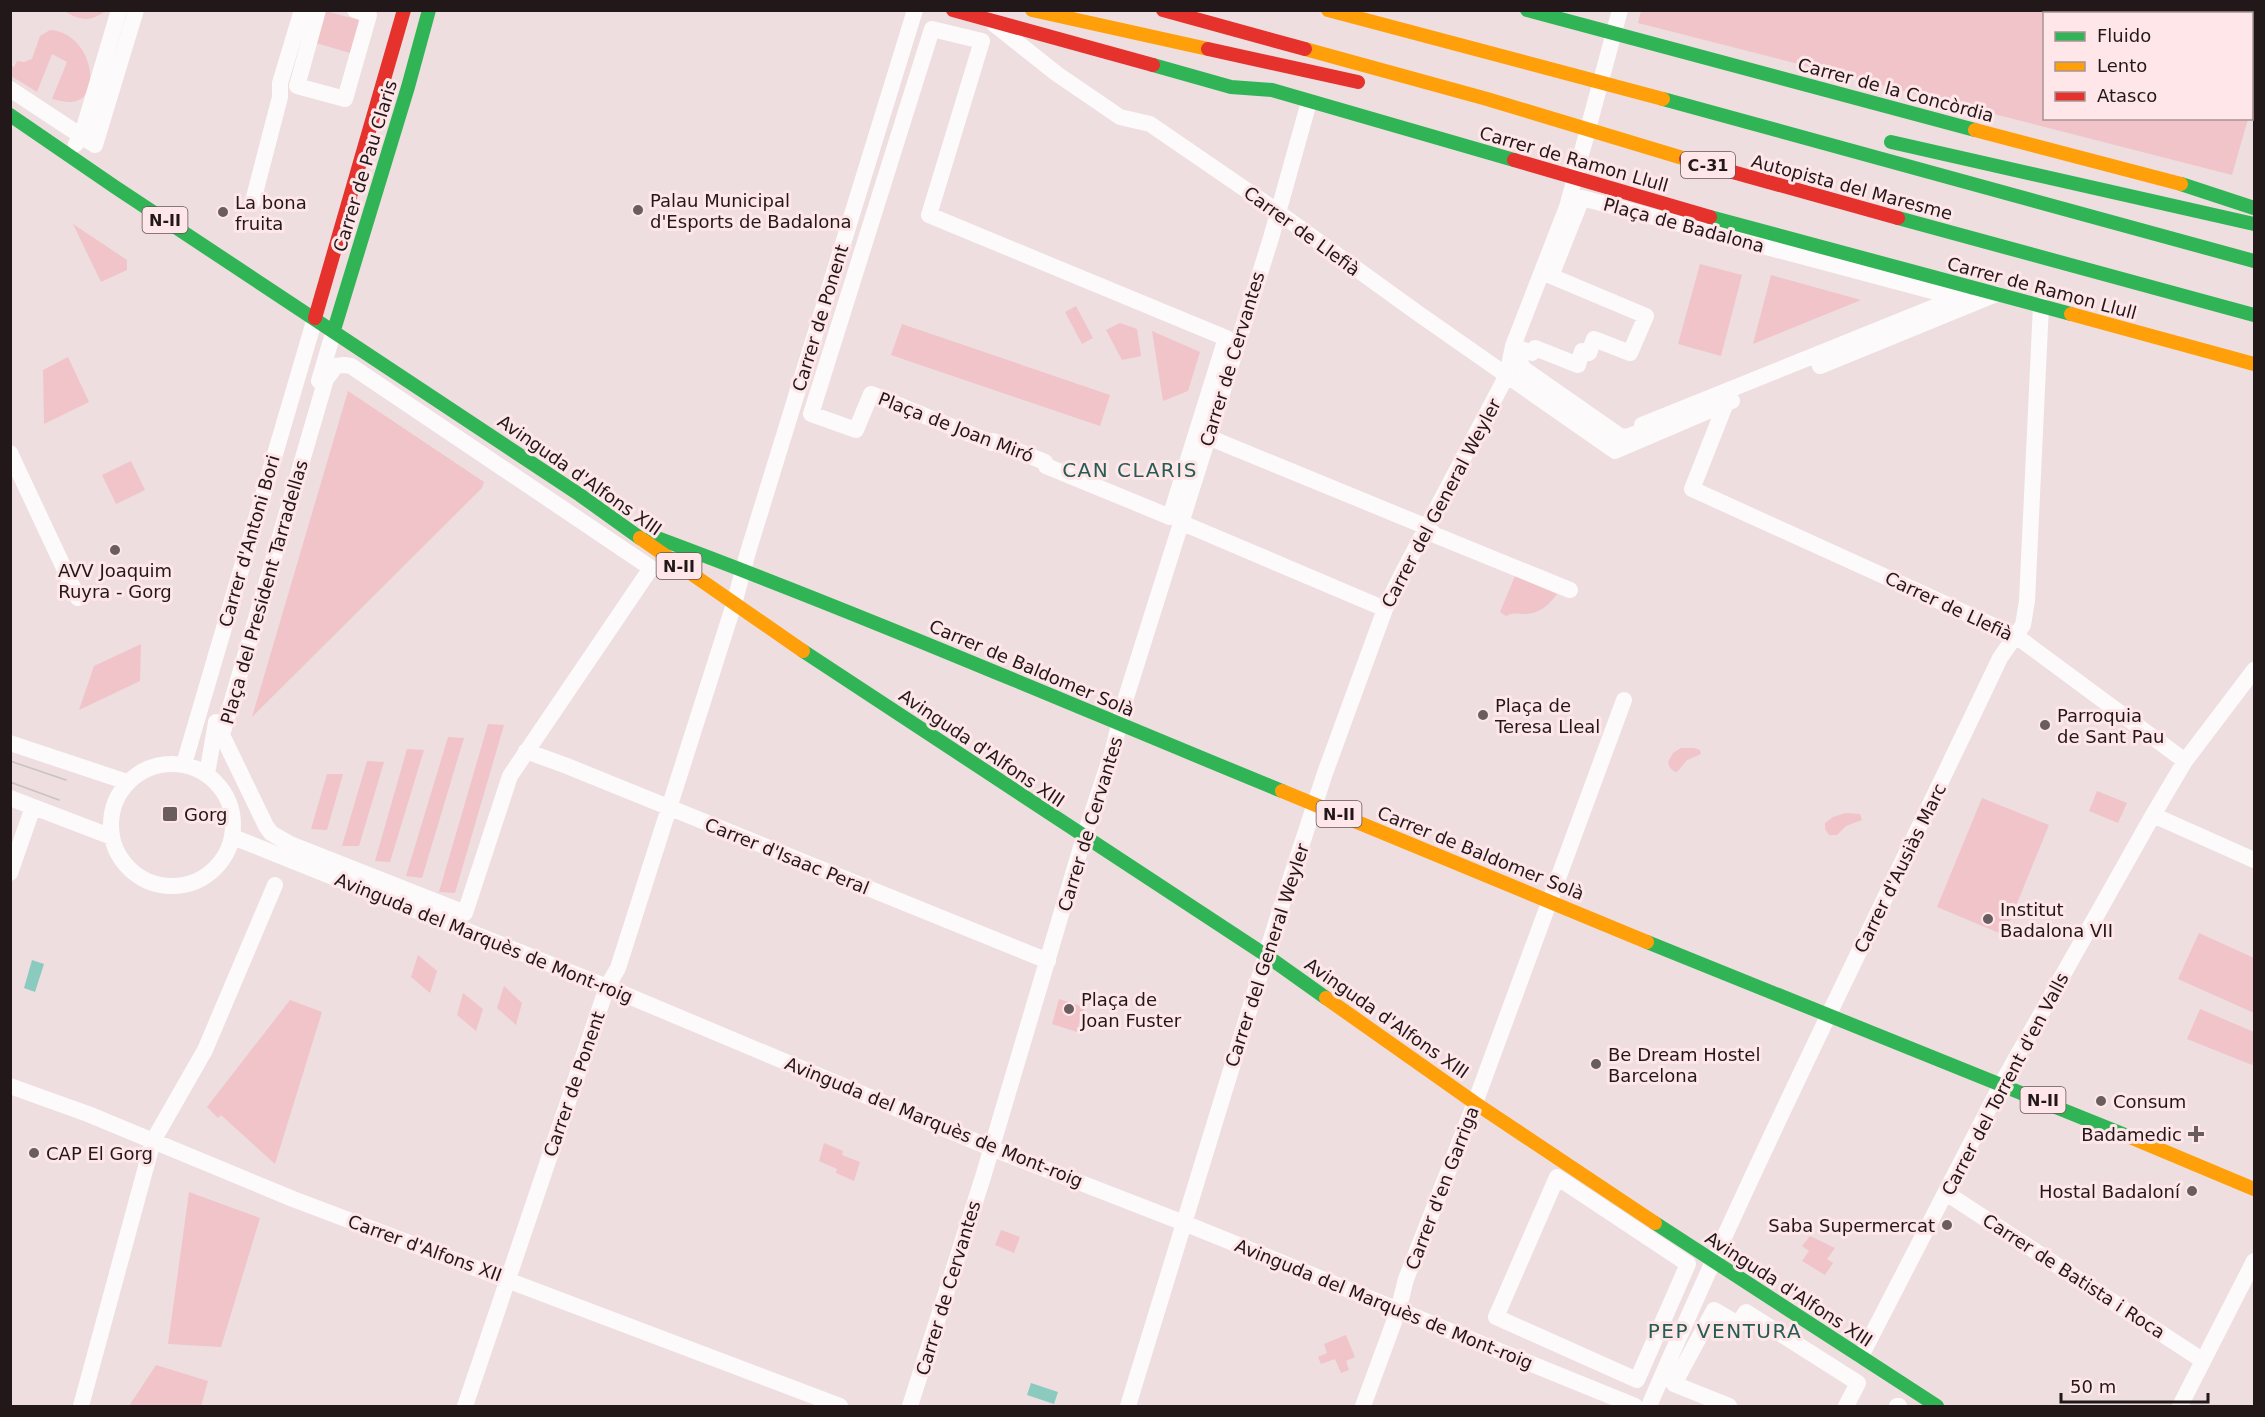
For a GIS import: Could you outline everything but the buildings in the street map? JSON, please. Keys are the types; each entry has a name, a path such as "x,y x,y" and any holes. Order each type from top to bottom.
{"main road":[{"name":"Carrer de Pau Claris","path":"315,318 404,10"},
{"name":"Carrer de Pau Claris","path":"334,330 429,10"},
{"name":"Carrer de Ramon Llull","path":"953,10 1231,87 1272,90 1689,211 2254,364"},
{"path":"1032,10 1347,81 1487,99"},
{"name":"Autopista del Maresme","path":"1163,10 1487,99 1637,146 2254,315"},
{"name":"Autopista del Maresme","path":"1328,10 1812,139 2254,261"},
{"name":"Carrer de la Concòrdia","path":"1527,10 2161,179 2254,208"},
{"name":"Avinguda d'Alfons XIII","path":"10,115 626,527 698,580 736,598 1084,837 1267,956 1475,1103 1937,1407"},
{"path":"1812,139 1877,142 2061,180 2254,224"},
{"name":"Carrer de Baldomer Solà","path":"626,527 743,569 1040,689 1691,960 2002,1083 2254,1189"}],"street":[{"path":"69,155 81,136 119,10"},
{"path":"10,89 95,145 136,10"},
{"path":"253,201 280,97 280,83 302,10"},
{"path":"318,10 297,86 345,99 369,15 355,10"},
{"name":"Carrer de Ponent","path":"469,1405 507,1279 607,987 618,968 736,598 915,10"},
{"name":"Carrer del General Weyler","path":"1128,1407 1325,773 1385,609 1507,375 1513,346 1569,200 1619,13"},
{"name":"Carrer de Llefià","path":"987,18 1057,74 1120,117 1150,124 1615,451 1726,403"},
{"name":"Plaça de Joan Miró","path":"932,29 982,41 929,215 1226,338 1170,517 1046,466 1045,462 871,394 856,430 810,414 932,29"},
{"name":"Carrer de Cervantes","path":"910,1407 1309,102"},
{"name":"Plaça de Badalona","path":"1582,198 1965,301 1942,311 1937,306 1642,425 1641,431 1627,437 1616,434 1524,369 1518,357 1521,349 1532,353 1535,348 1578,365 1582,351 1589,353 1594,339 1630,353 1646,316 1551,276 1582,198"},
{"path":"1726,403 1996,294"},
{"name":"Carrer d'Ausiàs Marc","path":"1649,1407 1712,1261 2000,658 2024,625 2041,305"},
{"name":"Carrer d'Antoni Bori","path":"184,764 315,318"},
{"name":"Carrer d'Antoni Bori","path":"207,774 216,723 254,606 334,330"},
{"name":"Plaça del President Tarradellas","path":"344,364 351,366 651,568 526,751 510,776 465,913 285,841 271,833 266,826 222,735 326,379 336,366 344,364"},
{"name":"Carrer de Llefià","path":"1726,403 1692,489 2016,636 2158,739 2184,761"},
{"path":"1208,437 1427,527 1435,535 1570,590"},
{"path":"10,453 78,598"},
{"path":"1180,522 1385,609"},
{"path":"736,598 759,581 771,581"},
{"name":"Carrer del Torrent d'en Valls","path":"1861,1356 2002,1083 2153,815 2184,761 2254,670"},
{"name":"Carrer d'en Garriga","path":"1363,1407 1398,1311 1406,1279 1475,1103 1624,700"},
{"path":"10,743 127,782"},
{"name":"Carrer d'Isaac Peral","path":"526,751 1048,961"},
{"path":"171,763 184,764 207,774 216,782 228,800 234,821 233,837 228,850 214,870 190,884 174,887 151,882 133,872 116,851 110,826 113,805 127,782 152,766 171,763"},
{"path":"10,798 112,837"},
{"path":"10,873 33,807"},
{"path":"2153,815 2254,860"},
{"name":"Avinguda del Marquès de Mont-roig","path":"233,837 607,987 991,1148 1184,1223 1635,1407"},
{"path":"81,1407 153,1141 205,1050 275,885"},
{"name":"Carrer d'Alfons XII","path":"10,1086 88,1114 294,1199 840,1407"},
{"path":"1557,1177 1689,1264 1637,1380 1496,1317 1557,1177"},
{"name":"Carrer de Batista i Roca","path":"1946,1193 2202,1360"},
{"path":"2180,1407 2254,1261"},
{"path":"1729,1407 1674,1384 1714,1310 1738,1324 1746,1312 1858,1383 1846,1407"}],"shaded area":[{"path":"65,11 105,11 95,17 85,19 75,17"},
{"path":"325,11 360,20 350,53 316,43"},
{"path":"1641,11 2254,11 2254,92 2253,98 2253,12 2043,12 2043,120 2248,120 2232,175 1638,23"},
{"path":"50,30 65,34 85,54 90,80 87,91 81,99 70,102 52,99 67,62 52,54 37,92 11,76 11,66 14,67 17,61 24,62 32,59 40,36"},
{"path":"73,224 127,260 127,270 101,282"},
{"path":"1700,264 1742,275 1721,356 1678,344"},
{"path":"1771,275 1861,300 1753,344"},
{"path":"1076,306 1093,338 1082,344 1065,312"},
{"path":"1120,323 1137,329 1141,356 1122,360 1106,330"},
{"path":"902,324 1110,395 1100,426 891,355"},
{"path":"1152,331 1200,352 1188,391 1163,401"},
{"path":"68,357 89,402 44,424 43,370"},
{"path":"348,391 484,482 482,488 252,717"},
{"path":"131,461 145,490 116,504 102,475"},
{"path":"1515,576 1557,594 1539,611 1506,616 1500,612"},
{"path":"141,644 140,681 79,710 94,666"},
{"path":"488,724 504,725 455,893 439,892"},
{"path":"448,737 464,738 422,878 406,876"},
{"path":"1681,748 1694,748 1700,750 1701,754 1687,760 1675,772 1670,768 1668,762 1673,753"},
{"path":"407,749 424,750 390,862 375,861"},
{"path":"367,761 384,762 359,846 342,846"},
{"path":"327,774 343,774 327,830 311,829"},
{"path":"2097,791 2127,803 2118,823 2089,811"},
{"path":"1982,798 2049,825 2004,935 1937,907"},
{"path":"1846,813 1860,814 1862,820 1846,826 1837,835 1829,835 1825,829 1825,823 1833,817"},
{"path":"2199,933 2254,958 2254,1013 2178,979"},
{"path":"418,955 437,971 430,993 411,977"},
{"path":"32,960 44,964 35,992 24,988"},
{"path":"504,986 522,1003 516,1025 497,1008"},
{"path":"463,993 483,1009 476,1031 457,1015"},
{"path":"1059,999 1084,1007 1077,1032 1052,1024"},
{"path":"290,1000 322,1012 275,1164 221,1115 218,1118 207,1107"},
{"path":"2200,1009 2254,1032 2252,1065 2187,1039"},
{"path":"824,1143 843,1151 842,1155 860,1162 854,1181 836,1173 837,1169 819,1161"},
{"path":"189,1192 260,1218 221,1347 168,1344"},
{"path":"1001,1230 1020,1237 1014,1253 995,1245"},
{"path":"1810,1236 1835,1248 1827,1259 1833,1263 1825,1275 1802,1261 1809,1251 1802,1246"},
{"path":"1346,1335 1355,1357 1346,1361 1349,1370 1341,1373 1335,1359 1321,1364 1318,1357 1327,1353 1324,1344"},
{"path":"156,1365 208,1381 201,1406 129,1406"},
{"path":"1031,1383 1058,1392 1054,1404 1027,1395"}],"tram line":[{"path":"10,761 66,780"},
{"path":"10,782 59,800"}],"traffic: fast":[{"path":"334,330 429,10"},
{"path":"1527,10 1975,130"},
{"path":"1153,65 1231,87 1272,90 1514,160"},
{"path":"1663,99 2254,261"},
{"path":"10,115 580,495 640,538"},
{"path":"1891,142 2254,224"},
{"path":"2181,184 2254,208"},
{"path":"1710,217 2071,314"},
{"path":"1898,218 2254,315"},
{"path":"652,536 890,629 1282,791"},
{"path":"803,651 1267,956 1326,998"},
{"path":"1647,942 2130,1137"},
{"path":"1655,1223 1937,1406"}],"traffic: slow":[{"path":"1032,10 1208,49"},
{"path":"1328,10 1663,99"},
{"path":"1305,49 1487,99 1686,159"},
{"path":"1975,130 2181,184"},
{"path":"2071,314 2254,364"},
{"path":"640,538 803,651"},
{"path":"1282,791 1647,942"},
{"path":"1326,998 1475,1103 1655,1223"},
{"path":"2130,1137 2254,1189"}],"traffic: jam":[{"path":"315,318 404,10"},
{"path":"953,10 1153,65"},
{"path":"1163,10 1305,49"},
{"path":"1208,49 1358,82"},
{"path":"1686,159 1898,218"},
{"path":"1514,160 1710,217"}],"place":[{"name":"Palau Municipal d'Esports de Badalona","path":"638,210"},
{"name":"La bona fruita","path":"223,212"},
{"name":"AVV Joaquim Ruyra - Gorg","path":"115,550"},
{"name":"Plaça de Teresa Lleal","path":"1483,715"},
{"name":"Parroquia de Sant Pau","path":"2045,725"},
{"name":"Gorg","path":"170,814"},
{"name":"Institut Badalona VII","path":"1988,919"},
{"name":"Plaça de Joan Fuster","path":"1069,1009"},
{"name":"Be Dream Hostel Barcelona","path":"1596,1064"},
{"name":"Consum","path":"2101,1101"},
{"name":"Badamedic","path":"2196,1134"},
{"name":"CAP El Gorg","path":"34,1153"},
{"name":"Hostal Badaloní","path":"2192,1191"},
{"name":"Saba Supermercat","path":"1947,1225"}],"district":[{"name":"CAN CLARIS","path":"1130,470"},
{"name":"PEP VENTURA","path":"1725,1331"}]}
